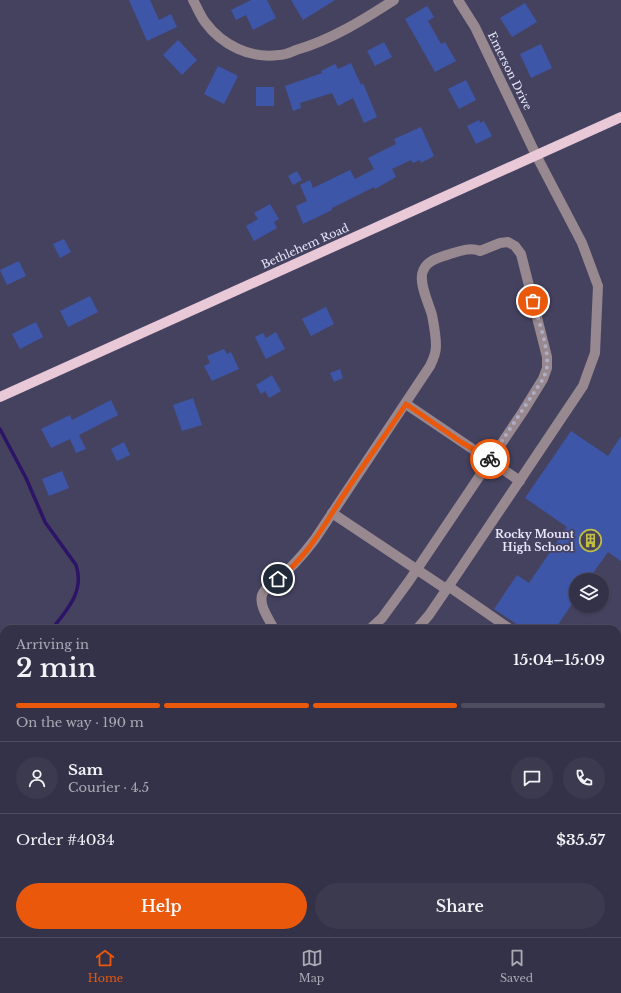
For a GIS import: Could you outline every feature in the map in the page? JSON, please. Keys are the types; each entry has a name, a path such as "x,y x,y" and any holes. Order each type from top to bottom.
{"main road":[{"name":"Bethlehem Road","path":"0,397 621,117"}],"street":[{"path":"193,0 204,21 220,38 232,47 246,53 263,56 280,56 314,45 346,29 394,0"},
{"name":"Emerson Drive","path":"420,625 447,588 583,386 595,353 598,286 582,243 536,155 475,27 458,0"},
{"path":"272,625 263,607 262,594 300,559 406,404 430,366 436,347 432,316 422,283 422,273 425,267 432,261 462,250 474,248 480,251 500,243 508,242 515,246 521,254 544,344 547,358 547,368 543,379 417,569 382,618 374,625"},
{"path":"406,404 520,481"},
{"path":"332,513 504,625"}],"building":[{"path":"129,0 150,0 159,20 171,14 177,27 147,41"},
{"path":"251,0 267,0 276,18 253,30 246,15 236,20 231,10"},
{"path":"291,0 335,0 303,20"},
{"path":"525,3 537,22 512,37 500,18"},
{"path":"427,6 434,17 428,21 441,44 445,42 456,61 435,72 405,19"},
{"path":"178,40 197,60 182,75 163,55"},
{"path":"384,42 392,57 375,66 367,51"},
{"path":"541,44 552,68 531,78 520,54"},
{"path":"351,63 361,85 363,83 377,117 364,123 353,98 338,106 332,93 300,103 301,108 293,111 285,86 322,73 321,71 335,64 338,69"},
{"path":"218,66 238,76 224,104 204,94"},
{"path":"466,80 476,100 459,109 448,89"},
{"path":"256,87 274,87 274,106 256,106"},
{"path":"479,120 480,123 484,121 492,136 476,144 467,126"},
{"path":"421,127 434,156 421,163 420,160 413,163 411,160 392,169 396,177 375,189 374,187 303,224 296,206 307,201 300,185 310,180 313,188 350,170 355,179 374,169 368,158 396,144 394,139"},
{"path":"297,171 302,180 293,185 288,176"},
{"path":"270,204 279,219 274,222 277,228 254,241 246,226 258,219 254,213"},
{"path":"64,239 71,252 60,258 53,244"},
{"path":"19,261 26,276 7,285 0,270"},
{"path":"90,296 98,312 68,327 60,311"},
{"path":"326,307 334,324 311,336 302,319"},
{"path":"36,322 43,337 20,349 12,334"},
{"path":"276,332 285,349 266,359 255,337 263,333 266,338"},
{"path":"224,349 227,354 231,352 239,369 212,381 204,366 210,363 207,356"},
{"path":"340,369 343,378 334,382 330,373"},
{"path":"272,375 281,391 269,398 265,391 261,394 256,385"},
{"path":"193,398 202,425 182,431 173,405"},
{"path":"111,400 118,415 79,435 86,449 76,453 70,439 51,448 41,429 70,415 72,420"},
{"name":"Rocky Mount High School","path":"571,431 608,456 621,436 621,561 608,552 593,573 569,573 569,608 558,625 518,625 494,609 517,575 529,583 567,527 525,498"},
{"path":"124,442 130,455 117,461 111,449"},
{"path":"62,471 69,488 49,496 42,479"}],"waterway":[{"path":"0,429 26,478 45,522 76,565 78,574 76,592 69,607 55,625"}],"way so far":[{"path":"490,459 522,413 543,379 547,368 547,358 533,301"}],"place":[{"name":"Rocky Mount High School","path":"590,540"}],"route":[{"path":"278,579 300,559 315,539 378,443 406,404 461,442 490,459"}]}
